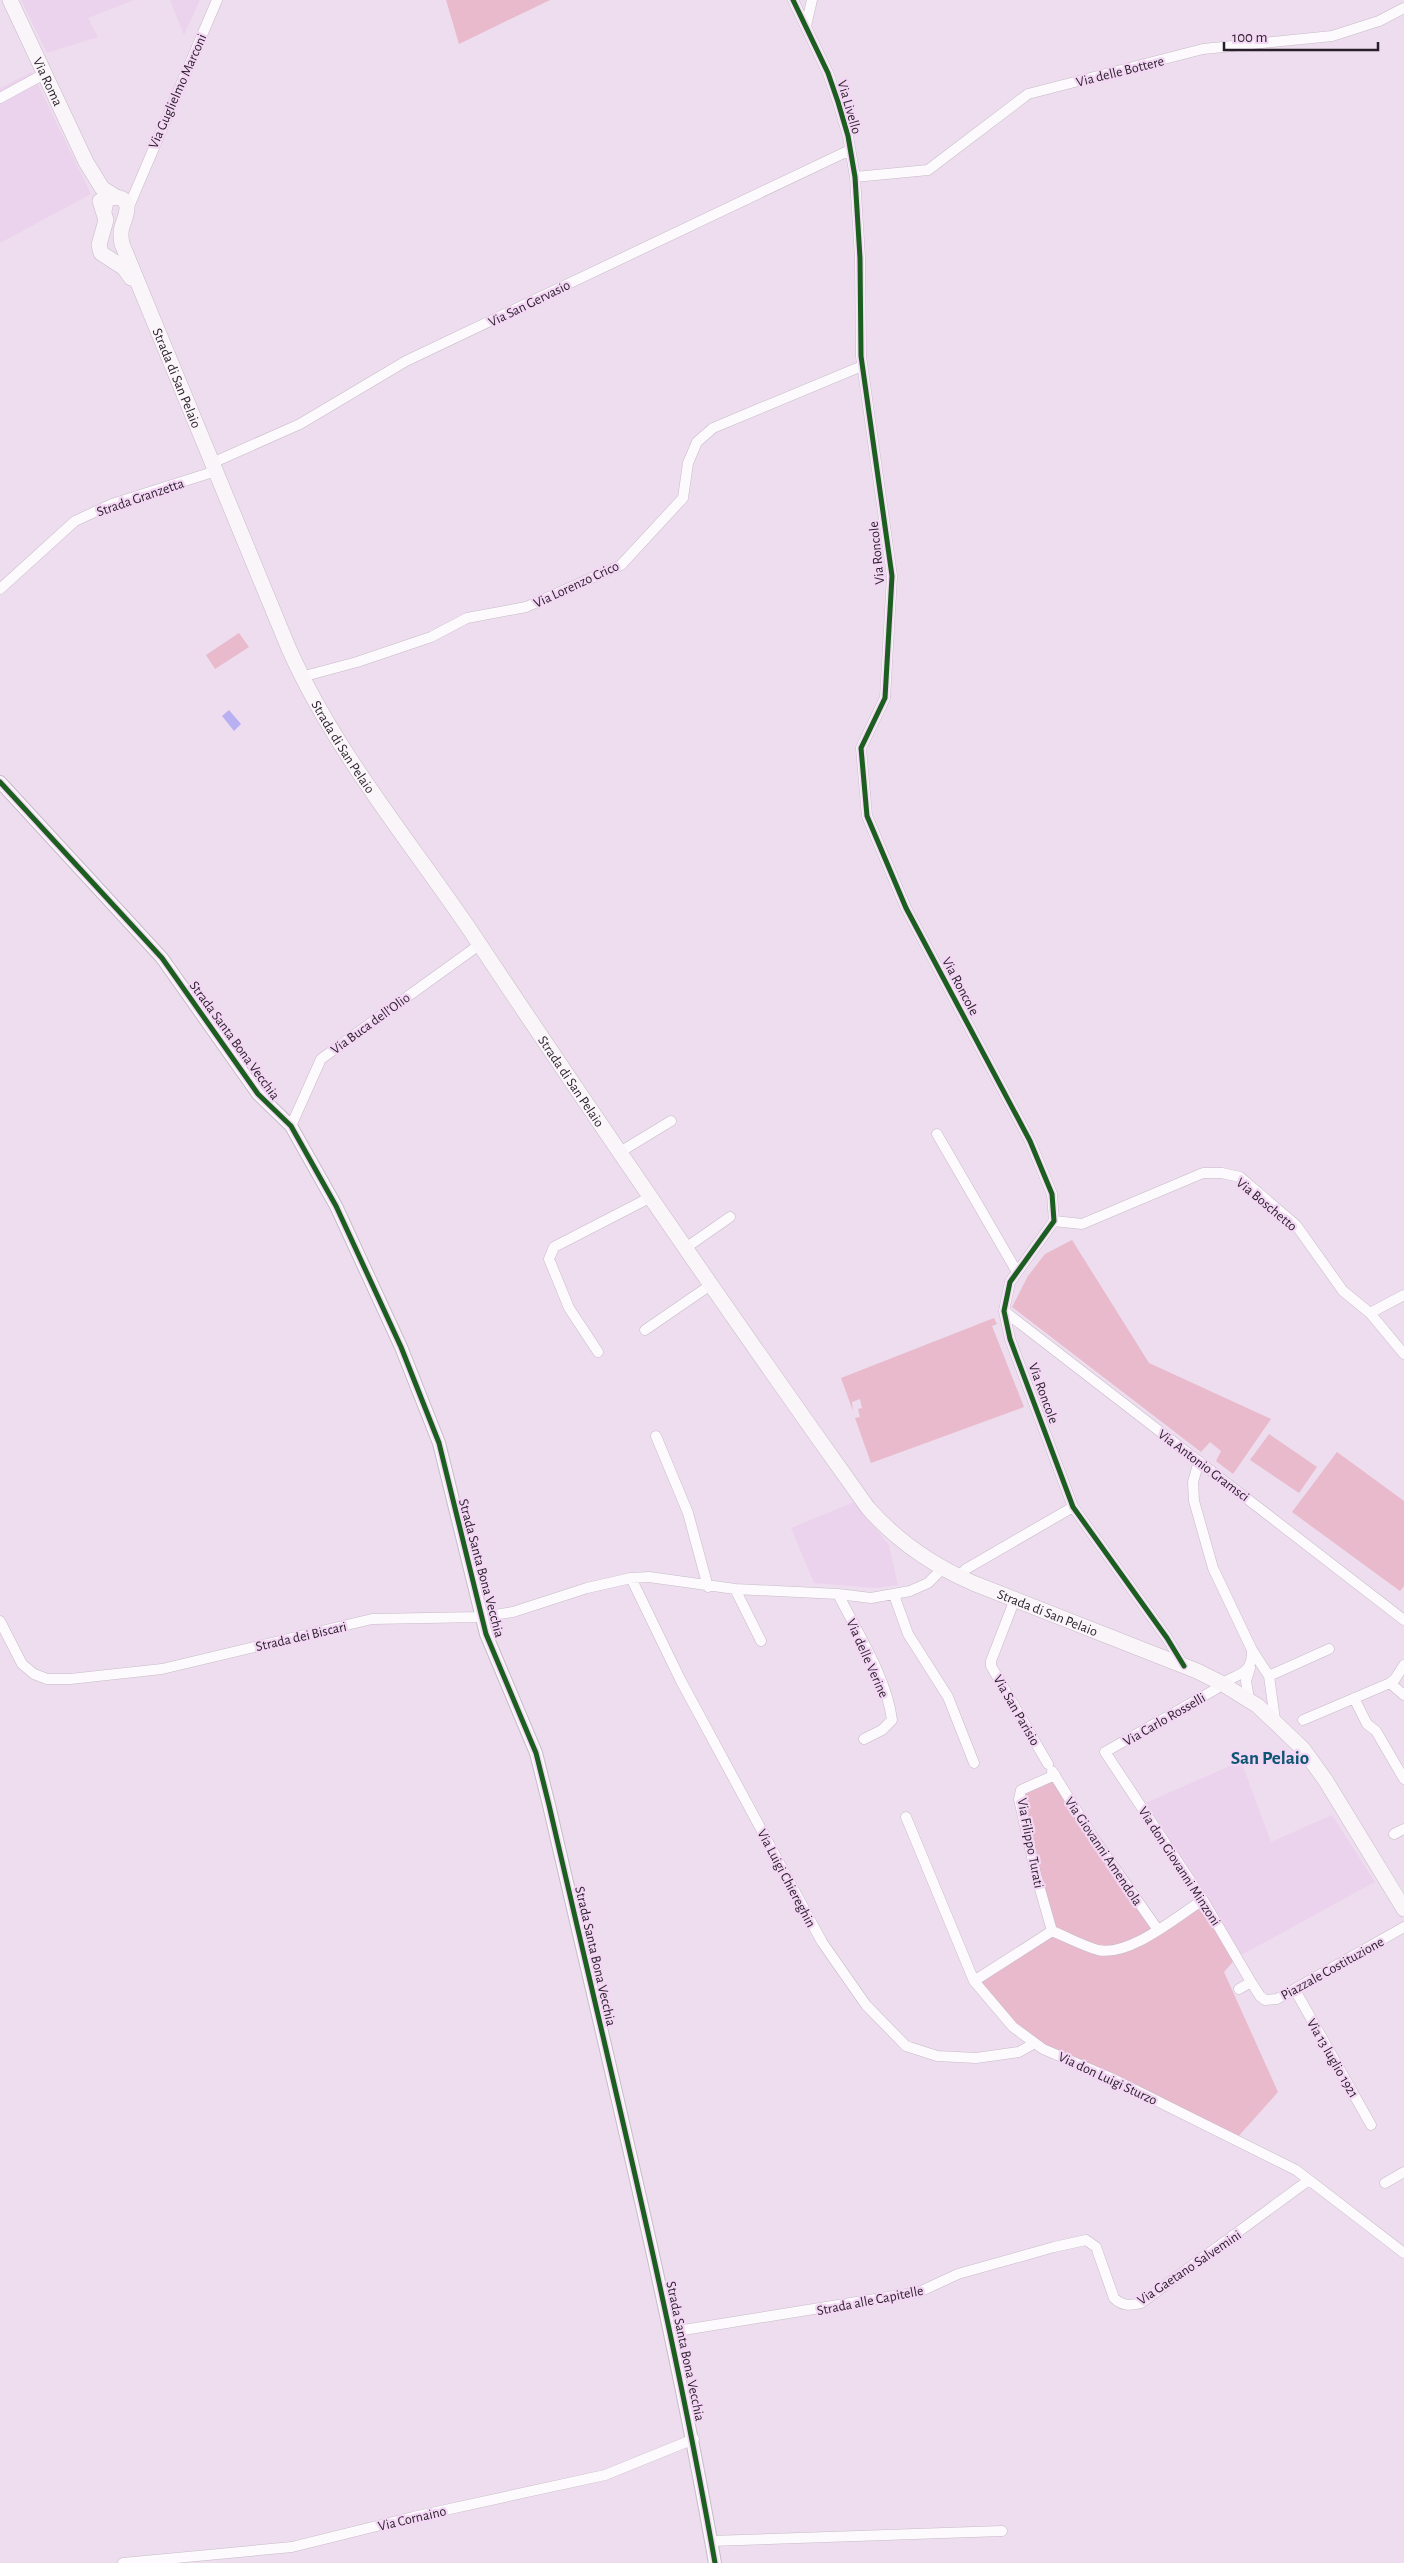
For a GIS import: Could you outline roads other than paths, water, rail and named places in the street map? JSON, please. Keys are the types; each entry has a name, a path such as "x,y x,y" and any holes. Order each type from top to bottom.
{"main road":[{"name":"Via Roma","path":"10,0 86,162 102,188 127,195"},
{"name":"Via Roma","path":"86,162 104,211"},
{"path":"104,211 106,201 127,195 121,226 120,256"},
{"name":"Strada di San Pelaio","path":"104,211 106,224 99,249 103,256 120,256 143,299 301,677 351,758 651,1197 868,1508 888,1531 909,1548 943,1568 1015,1599 1184,1666 1221,1683 1249,1699 1275,1720 1314,1763 1402,1901"}],"street":[{"name":"Via Guglielmo Marconi","path":"127,195 217,0"},
{"name":"Via Livello","path":"793,0 830,80 850,150 855,177 860,258"},
{"path":"806,26 812,0"},
{"name":"Via delle Bottere","path":"855,177 928,170 1028,94 1203,49 1332,36 1379,21 1404,8"},
{"path":"0,98 44,74"},
{"name":"Via San Gervasio","path":"214,467 300,424 406,360 850,150"},
{"name":"Via Roncole","path":"860,258 862,366 892,576 886,698 862,748 867,816 906,908 1030,1141 1052,1194 1054,1221 1010,1282 1004,1312 1010,1339 1073,1507 1167,1638 1184,1666"},
{"name":"Via Lorenzo Crico","path":"301,677 357,662 431,637 467,618 526,607 621,565 683,498 688,463 696,442 713,428 862,366"},
{"name":"Strada Granzetta","path":"0,589 76,521 112,504 214,467"},
{"name":"Strada Santa Bona Vecchia","path":"0,782 162,958 258,1094 291,1126 336,1206 402,1347 436,1434 486,1634 536,1753 671,2332 694,2440 715,2563"},
{"name":"Via Buca dell'Olio","path":"291,1126 321,1059 479,944"},
{"path":"620,1152 671,1121"},
{"path":"937,1134 1017,1272"},
{"name":"Via Boschetto","path":"1054,1221 1082,1224 1203,1173 1222,1173 1240,1177 1296,1225 1343,1290 1370,1313 1404,1354"},
{"path":"598,1352 569,1308 549,1259 554,1248 651,1197"},
{"path":"686,1247 730,1217"},
{"path":"645,1330 712,1284"},
{"path":"1370,1313 1404,1295"},
{"name":"Via Antonio Gramsci","path":"1004,1312 1404,1620"},
{"path":"656,1436 688,1513 708,1587"},
{"path":"1198,1461 1193,1482 1194,1501 1213,1568 1252,1650 1269,1676 1275,1720"},
{"path":"959,1576 966,1569 1073,1507"},
{"name":"Via delle Verine","path":"631,1578 649,1577 708,1587 838,1594 871,1598 894,1595 928,1582 943,1568"},
{"name":"Strada dei Biscari","path":"0,1621 22,1664 28,1669 47,1679 70,1679 162,1669 372,1619 481,1617 513,1612 595,1586 631,1578"},
{"name":"Via Luigi Chiereghin","path":"631,1578 681,1681 822,1942 866,2005 906,2046 937,2056 976,2058 1019,2052 1033,2044"},
{"path":"735,1589 761,1641"},
{"name":"Via delle Verine","path":"838,1594 879,1676 891,1709 892,1720 882,1730 864,1739"},
{"path":"894,1595 908,1634 948,1697 974,1763"},
{"name":"Via San Parisio","path":"1015,1599 991,1661 991,1666 1052,1770"},
{"path":"1160,1656 1167,1638"},
{"path":"1269,1676 1329,1649"},
{"path":"1249,1699 1246,1681 1252,1650"},
{"path":"1303,1720 1390,1683 1396,1679 1404,1665"},
{"name":"Via Carlo Rosselli","path":"1106,1752 1216,1689 1221,1683 1236,1677 1250,1667"},
{"path":"1390,1683 1404,1695"},
{"path":"1354,1698 1367,1724 1376,1731 1404,1779"},
{"name":"Via don Giovanni Minzoni","path":"1106,1752 1203,1900 1251,1982"},
{"name":"Via Giovanni Amendola","path":"1052,1770 1092,1837 1158,1930"},
{"name":"Via Filippo Turati","path":"1052,1770 1021,1790 1019,1799 1036,1875 1052,1931"},
{"name":"Via don Luigi Sturzo","path":"906,1817 974,1981 1013,2026 1033,2044 1221,2132 1296,2170 1404,2253"},
{"path":"1394,1834 1404,1829"},
{"path":"974,1981 1052,1931 1099,1950 1115,1950 1158,1930 1203,1900"},
{"name":"Piazzale Costituzione","path":"1251,1982 1266,2000 1277,1999 1404,1927"},
{"path":"1239,1989 1251,1982"},
{"name":"Via 13 luglio 1921","path":"1295,1990 1371,2125"},
{"path":"1385,2183 1404,2172"},
{"name":"Via Gaetano Salvemini","path":"1092,2242 1096,2248 1114,2298 1119,2302 1132,2306 1141,2302 1217,2249 1310,2180"},
{"name":"Strada alle Capitelle","path":"671,2332 910,2294 932,2288 958,2274 1054,2247 1086,2240 1092,2242"},
{"name":"Via Cornaino","path":"122,2563 292,2546 413,2517 605,2475 694,2440"},
{"path":"711,2541 1002,2531"}],"district":[{"name":"San Pelaio","path":"1270,1757"}]}
